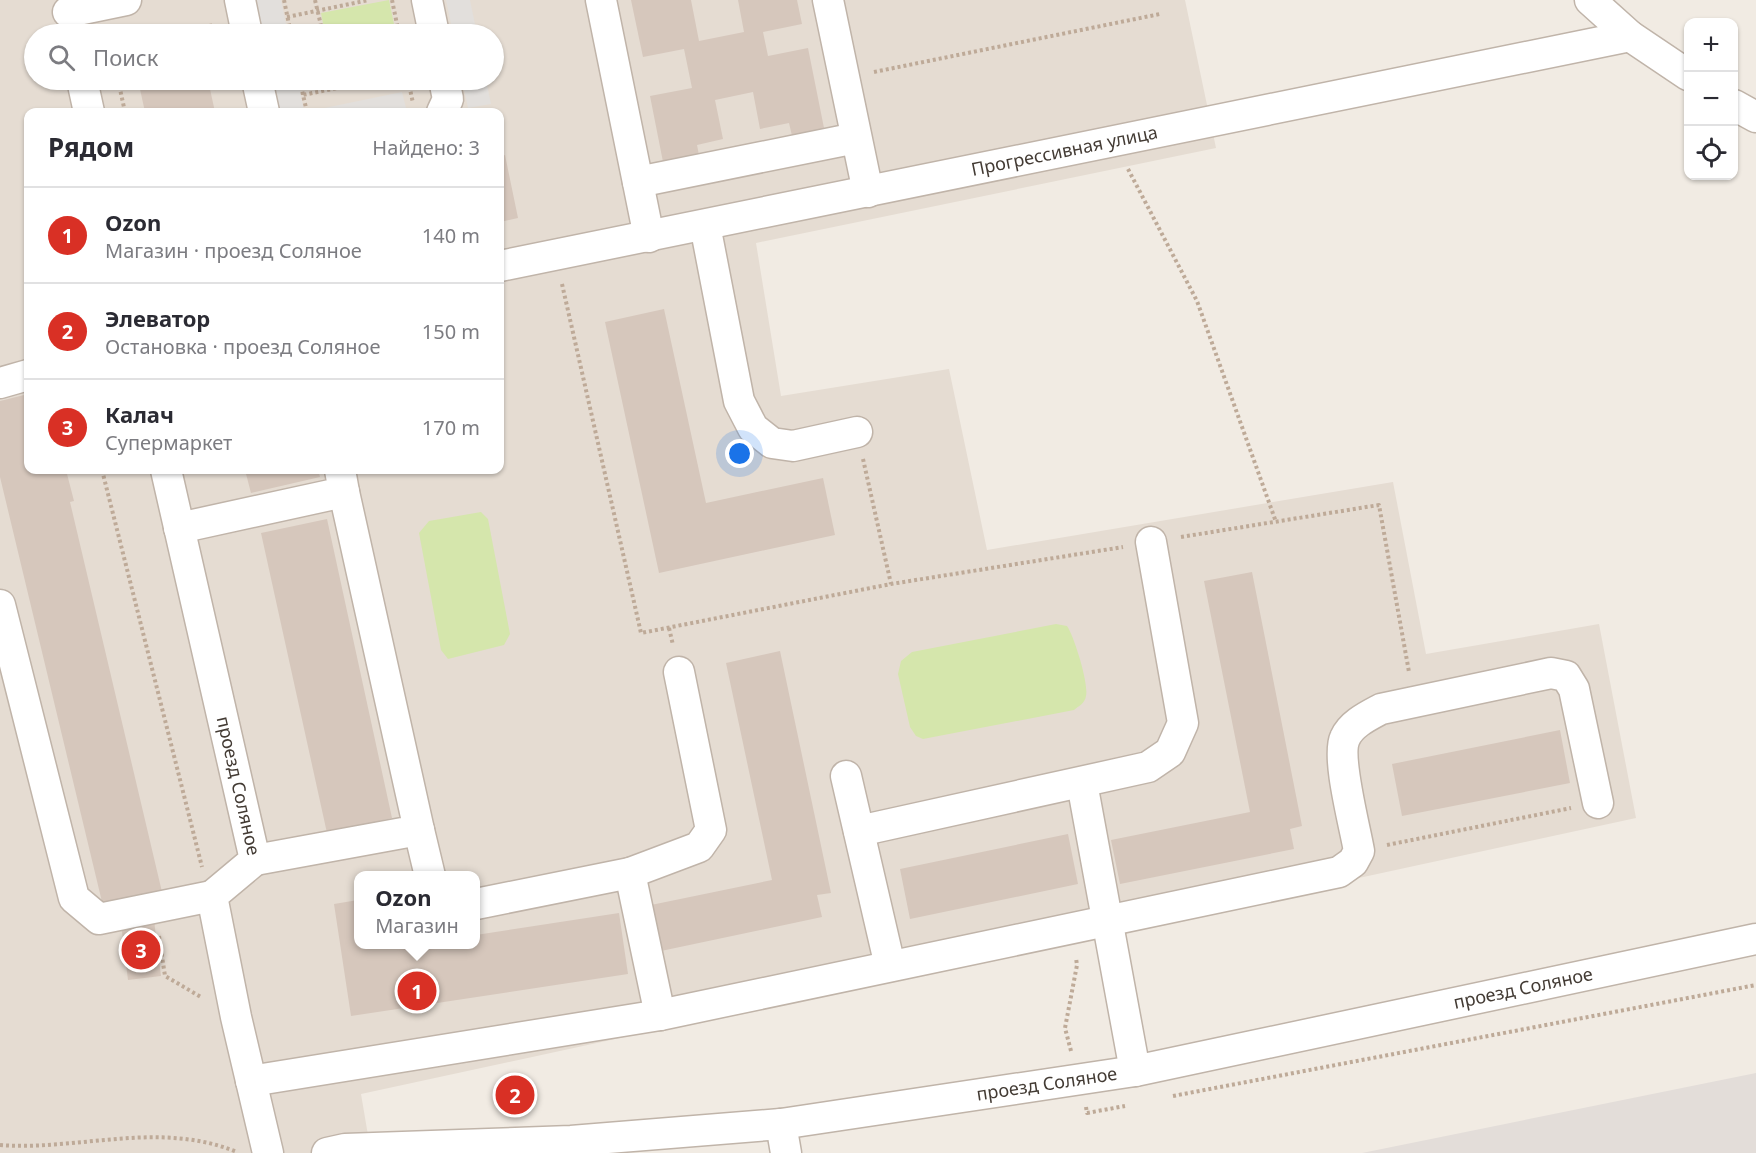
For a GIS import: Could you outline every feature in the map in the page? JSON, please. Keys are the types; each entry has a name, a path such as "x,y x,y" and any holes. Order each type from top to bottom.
{"street":[{"path":"69,16 126,0"},
{"path":"427,0 432,24"},
{"path":"601,0 649,237"},
{"path":"828,0 868,192"},
{"path":"1590,0 1629,36 1684,72"},
{"name":"Прогрессивная улица","path":"504,265 1629,36"},
{"path":"84,90 88,108"},
{"path":"259,90 263,108"},
{"path":"444,108 448,99 446,90"},
{"path":"1738,107 1756,117"},
{"path":"638,182 856,138"},
{"path":"705,225 739,401 753,428 772,443 793,446 857,432"},
{"path":"0,383 24,376"},
{"name":"проезд Соляное","path":"167,474 255,860 212,896"},
{"path":"179,528 342,481 429,871"},
{"path":"860,831 1148,767 1170,752 1183,723 1151,542"},
{"path":"0,605 74,898 99,920 212,896 236,1017 268,1153"},
{"path":"480,903 630,873 699,847 711,830 679,672"},
{"path":"251,1081 660,1015 1339,872 1353,862 1359,851 1342,758 1345,738 1360,720 1381,709 1551,673 1566,676 1574,689 1598,803"},
{"path":"846,776 890,966"},
{"path":"1082,783 1135,1071"},
{"path":"255,860 419,830"},
{"path":"630,873 660,1015"},
{"name":"проезд Соляное","path":"327,1153 345,1149 572,1147 781,1124 1135,1071 1756,939"},
{"path":"781,1124 786,1153"}],"path":[{"path":"284,0 289,24"},
{"path":"315,0 320,24"},
{"path":"287,17 369,0"},
{"path":"392,0 397,24"},
{"path":"844,78 1160,14"},
{"path":"216,24 244,18"},
{"path":"120,90 124,108"},
{"path":"302,90 306,108"},
{"path":"303,95 325,90"},
{"path":"410,90 414,108"},
{"path":"1114,142 1197,301 1275,522"},
{"path":"555,255 641,633 891,584 1379,505 1414,702"},
{"path":"857,432 891,584"},
{"path":"103,474 197,853 212,896"},
{"path":"1359,851 1598,803"},
{"path":"154,909 165,976 236,1017"},
{"path":"0,1145 166,1136 216,1144 239,1153"}],"shaded area":[{"path":"0,0 1185,0 1216,148 756,243 781,396 949,369 987,550 1393,482 1426,654 1599,624 1636,818 361,1094 371,1153 0,1153"},
{"path":"256,0 281,0 286,24 261,24"},
{"path":"446,0 470,0 475,24 451,24"},
{"path":"274,90 300,90 303,108 278,108"},
{"path":"464,90 488,90 491,104 468,108"},
{"path":"402,92 406,108 325,108"},
{"path":"1756,1073 1756,1153 1362,1153"}],"green space":[{"path":"389,0 394,24 323,24 321,13"},
{"path":"481,512 488,519 510,634 504,645 448,659 441,650 419,533 429,521"},
{"path":"1056,624 1067,626 1080,660 1086,690 1085,698 1080,706 1074,710 923,739 916,736 910,727 898,674 901,661 912,652"}],"building":[{"path":"631,0 691,0 699,41 744,32 738,0 797,0 802,24 763,32 768,56 808,48 825,133 793,140 789,123 760,129 753,92 715,100 723,139 697,145 700,160 664,167 650,96 692,88 684,49 643,57"},
{"path":"140,90 210,90 214,108 144,108"},
{"path":"504,155 518,218 504,221"},
{"path":"664,309 706,503 823,478 835,535 659,573 605,322"},
{"path":"24,395 24,474 67,474 74,501 70,502 162,892 103,906 0,477 0,401"},
{"path":"246,474 319,474 320,477 251,493"},
{"path":"327,519 392,818 327,833 261,533"},
{"path":"1252,572 1302,826 1290,829 1294,849 1120,884 1111,840 1250,812 1204,581"},
{"path":"780,651 831,893 817,895 822,917 661,951 651,905 772,880 726,663"},
{"path":"1560,730 1570,783 1402,816 1392,764"},
{"path":"1068,834 1078,884 910,919 900,869"},
{"path":"354,901 354,949 480,949 480,934 619,913 628,974 351,1016 334,904"},
{"path":"154,920 161,976 128,980 121,924"}],"place":[{"name":"Калач","path":"141,950"},
{"name":"Ozon","path":"417,991"},
{"name":"Элеватор","path":"515,1095"}]}
